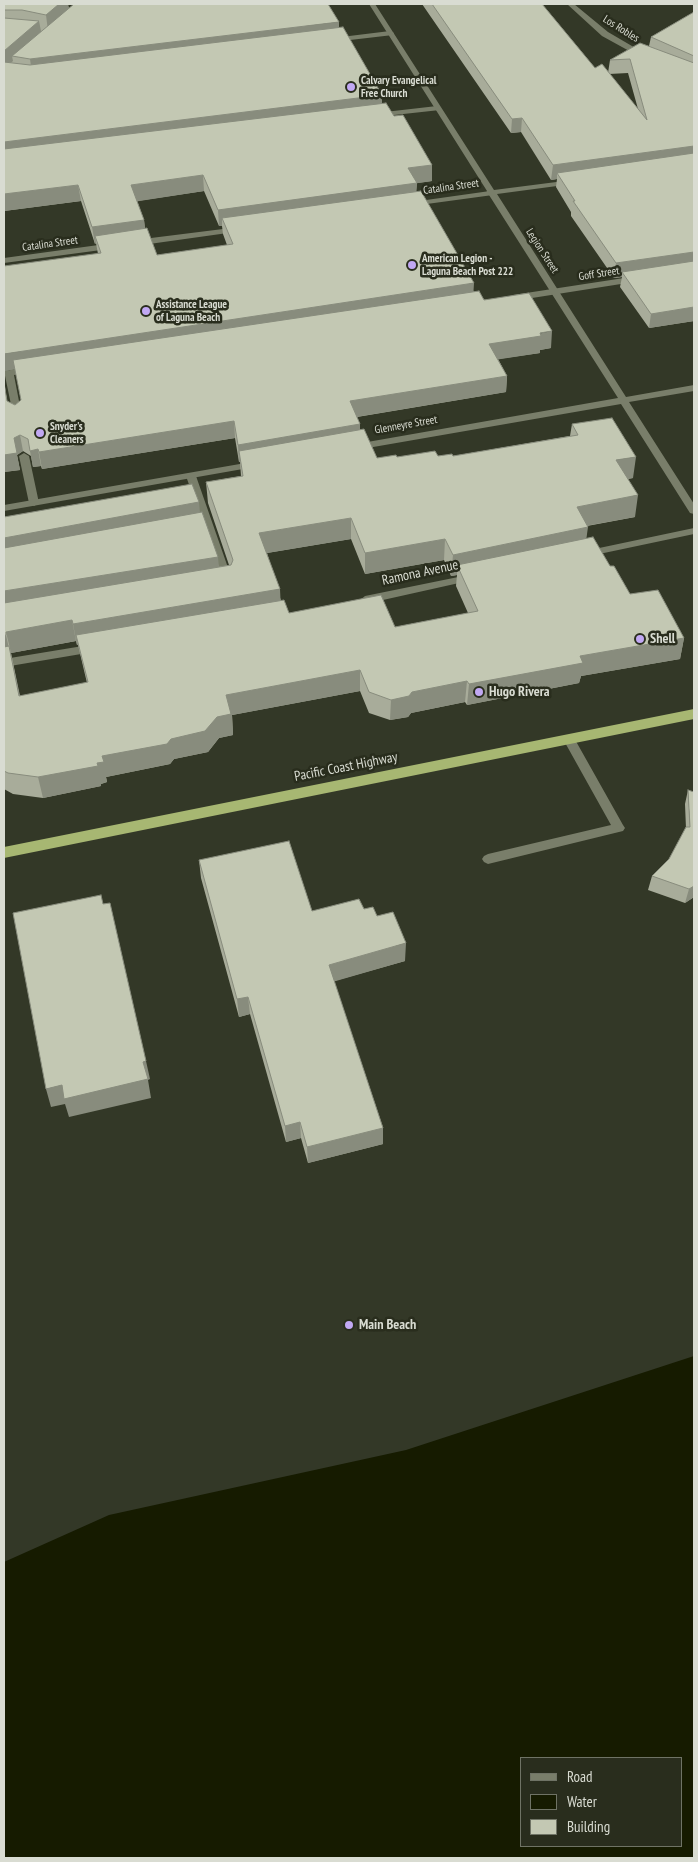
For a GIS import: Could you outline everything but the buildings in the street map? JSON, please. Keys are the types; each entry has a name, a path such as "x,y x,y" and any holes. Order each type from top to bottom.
{"highway":[{"name":"Pacific Coast Highway","path":"4,853 694,714"}],"street":[{"name":"Legion Street","path":"372,4 490,193 694,511"},
{"name":"Los Robles","path":"570,4 605,34 654,60"},
{"path":"322,41 390,32"},
{"path":"366,116 437,108"},
{"name":"Catalina Street","path":"405,205 578,181"},
{"name":"Catalina Street","path":"4,262 249,227"},
{"name":"Goff Street","path":"504,300 647,278"},
{"path":"17,417 6,374 38,369"},
{"name":"Glenneyre Street","path":"345,449 694,388"},
{"path":"24,456 34,503"},
{"path":"4,508 268,462"},
{"path":"191,476 204,528 228,582 218,583"},
{"path":"577,556 694,531"},
{"name":"Ramona Avenue","path":"352,602 489,574"},
{"path":"4,663 110,645"},
{"path":"488,859 619,828 569,739"}],"water":[{"path":"694,1356 694,1858 4,1858 4,1562 109,1515 406,1450"}],"place":[{"name":"Calvary Evangelical Free Church","path":"351,87"},
{"name":"American Legion - Laguna Beach Post 222","path":"412,265"},
{"name":"Assistance League of Laguna Beach","path":"146,311"},
{"name":"Snyder's Cleaners","path":"40,433"},
{"name":"Shell","path":"640,639"},
{"name":"Hugo Rivera","path":"479,692"},
{"name":"Main Beach","path":"349,1325"}]}
